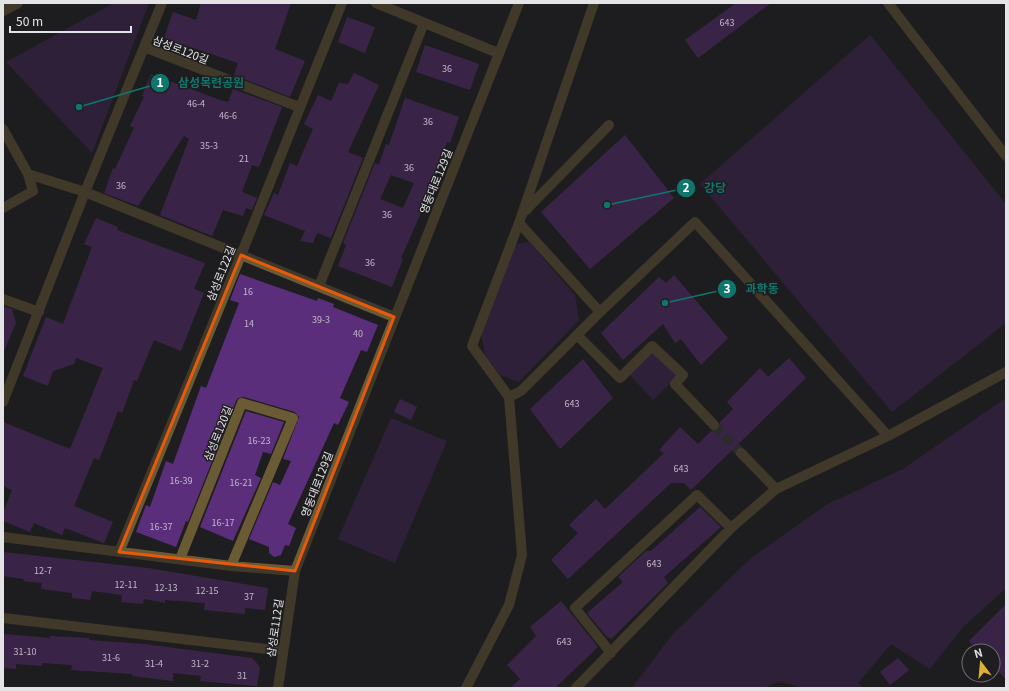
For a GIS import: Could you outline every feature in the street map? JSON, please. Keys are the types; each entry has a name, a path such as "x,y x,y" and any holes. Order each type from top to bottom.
{"street":[{"path":"3,11 18,3"},
{"name":"삼성로120길","path":"3,402 85,192 162,3"},
{"name":"삼성로122길","path":"119,552 241,255 342,3"},
{"path":"376,3 498,54"},
{"name":"영동대로129길","path":"295,571 519,3"},
{"path":"466,688 509,605 522,555 509,397 472,346 521,218 594,3"},
{"path":"888,3 1006,156"},
{"path":"319,286 424,23"},
{"name":"삼성로120길","path":"144,47 300,107"},
{"path":"521,218 609,125"},
{"path":"3,129 28,174 33,191 3,208"},
{"path":"28,174 85,192 394,317"},
{"path":"521,218 600,312"},
{"path":"509,397 521,391 600,312 695,222 888,436"},
{"path":"3,298 39,312"},
{"path":"577,335 620,378 652,346 683,375 675,384 714,425"},
{"path":"576,688 731,528 776,489 888,436 1006,372"},
{"name":"삼성로120길","path":"180,559 242,403 293,418 231,566"},
{"path":"741,453 776,489"},
{"path":"611,653 575,608 697,495 731,528"},
{"path":"3,537 231,566 295,571"},
{"name":"삼성로112길","path":"278,688 295,571"},
{"path":"3,618 283,651"}],"highlighted area":[{"path":"241,255 394,317 295,571 119,552"}],"shaded area":[{"path":"114,3 149,3 92,153 6,62"},
{"path":"870,35 1006,204 1006,323 892,412 700,184"},
{"path":"529,242 575,295 579,320 519,382 500,375 485,355 481,333 516,244"},
{"path":"652,352 677,376 653,400 629,374"},
{"path":"1006,398 1006,588 962,628 930,669 891,644 858,683 864,688 814,689 782,682 765,688 632,688 672,635 751,558 826,505 903,469"},
{"path":"391,418 447,441 395,563 338,539"}],"building":[{"path":"201,3 291,3 275,49 305,61 290,97 234,75 238,63 164,38 173,12 196,20"},
{"path":"736,3 771,3 698,58 685,40"},
{"path":"347,17 375,27 365,53 338,42"},
{"path":"425,45 479,64 470,90 416,72"},
{"path":"354,73 379,85 348,152 363,158 331,238 317,233 313,243 300,241 305,231 264,215 274,193 278,195 290,163 297,166 313,129 304,124 318,95 331,101 339,83 348,84"},
{"path":"151,74 220,100 228,102 233,89 282,107 259,167 252,165 242,192 257,198 252,210 246,208 243,216 223,210 212,236 160,215 189,139 184,136 138,206 104,193 113,168 115,169 134,128 130,126 144,97 142,96"},
{"path":"405,98 459,117 450,143 447,142 432,188 401,258 403,259 392,287 338,266 346,245 343,243 375,163 379,165 386,144 389,145","holes":["391,175 414,183 403,208 380,199"]},
{"path":"625,135 674,198 590,269 541,212"},
{"path":"96,218 118,227 117,230 205,263 194,289 204,293 181,351 154,340 137,381 134,380 122,413 118,411 99,460 94,458 74,506 113,522 104,543 65,528 62,535 34,523 30,532 3,521 3,513 12,490 3,486 3,422 70,449 103,368 76,358 74,364 53,371 48,386 23,376 46,317 63,324 92,247 84,244"},
{"path":"240,274 317,301 318,298 334,304 333,307 378,325 367,352 361,350 340,398 349,402 338,425 334,423 288,524 296,528 289,546 285,545 281,555 274,557 269,553 269,547 249,539 273,482 280,485 291,461 283,459 299,417 295,412 244,397 238,398 236,401 188,522 186,521 176,547 136,532 146,505 150,507 166,461 173,464 201,386 206,388 239,303 230,300"},
{"path":"674,275 728,338 701,365 681,339 675,343 663,324 623,360 601,333 659,277 666,283"},
{"path":"3,306 12,309 16,323 3,353"},
{"path":"789,358 806,378 691,490 684,483 671,483 568,579 551,560 578,533 569,525 596,499 605,509 664,453 659,450 680,427 698,444 711,431 718,430 720,422 733,409 727,402 760,368 768,377"},
{"path":"583,359 613,398 560,449 530,409"},
{"path":"400,399 417,407 411,420 394,412"},
{"path":"246,411 284,422 271,454 263,452 255,475 261,478 233,541 200,527"},
{"path":"700,507 721,527 664,577 668,583 611,639 609,637 608,638 587,613 623,582 618,577 646,551 651,551"},
{"path":"3,552 148,568 268,588 265,610 245,608 245,614 204,610 205,603 165,600 165,603 144,599 143,604 121,602 122,595 92,591 90,600 72,598 72,593 41,589 42,583 23,581 24,579 3,576"},
{"path":"561,601 598,647 555,688 510,688 520,679 507,665 536,636 530,627"},
{"path":"1006,604 1006,679 1001,674 1001,643 971,643 969,641"},
{"path":"3,634 50,638 50,636 89,638 89,640 144,644 252,658 260,667 257,686 200,681 201,676 173,673 173,681 132,676 132,674 71,670 72,665 42,663 42,666 16,664 16,669 3,668"},
{"path":"898,658 909,670 890,685 880,672"}],"tunnel":[{"path":"714,425 741,453"}],"place":[{"name":"삼성목련공원","path":"79,107"},
{"name":"강당","path":"607,205"},
{"name":"과학동","path":"665,303"}]}
